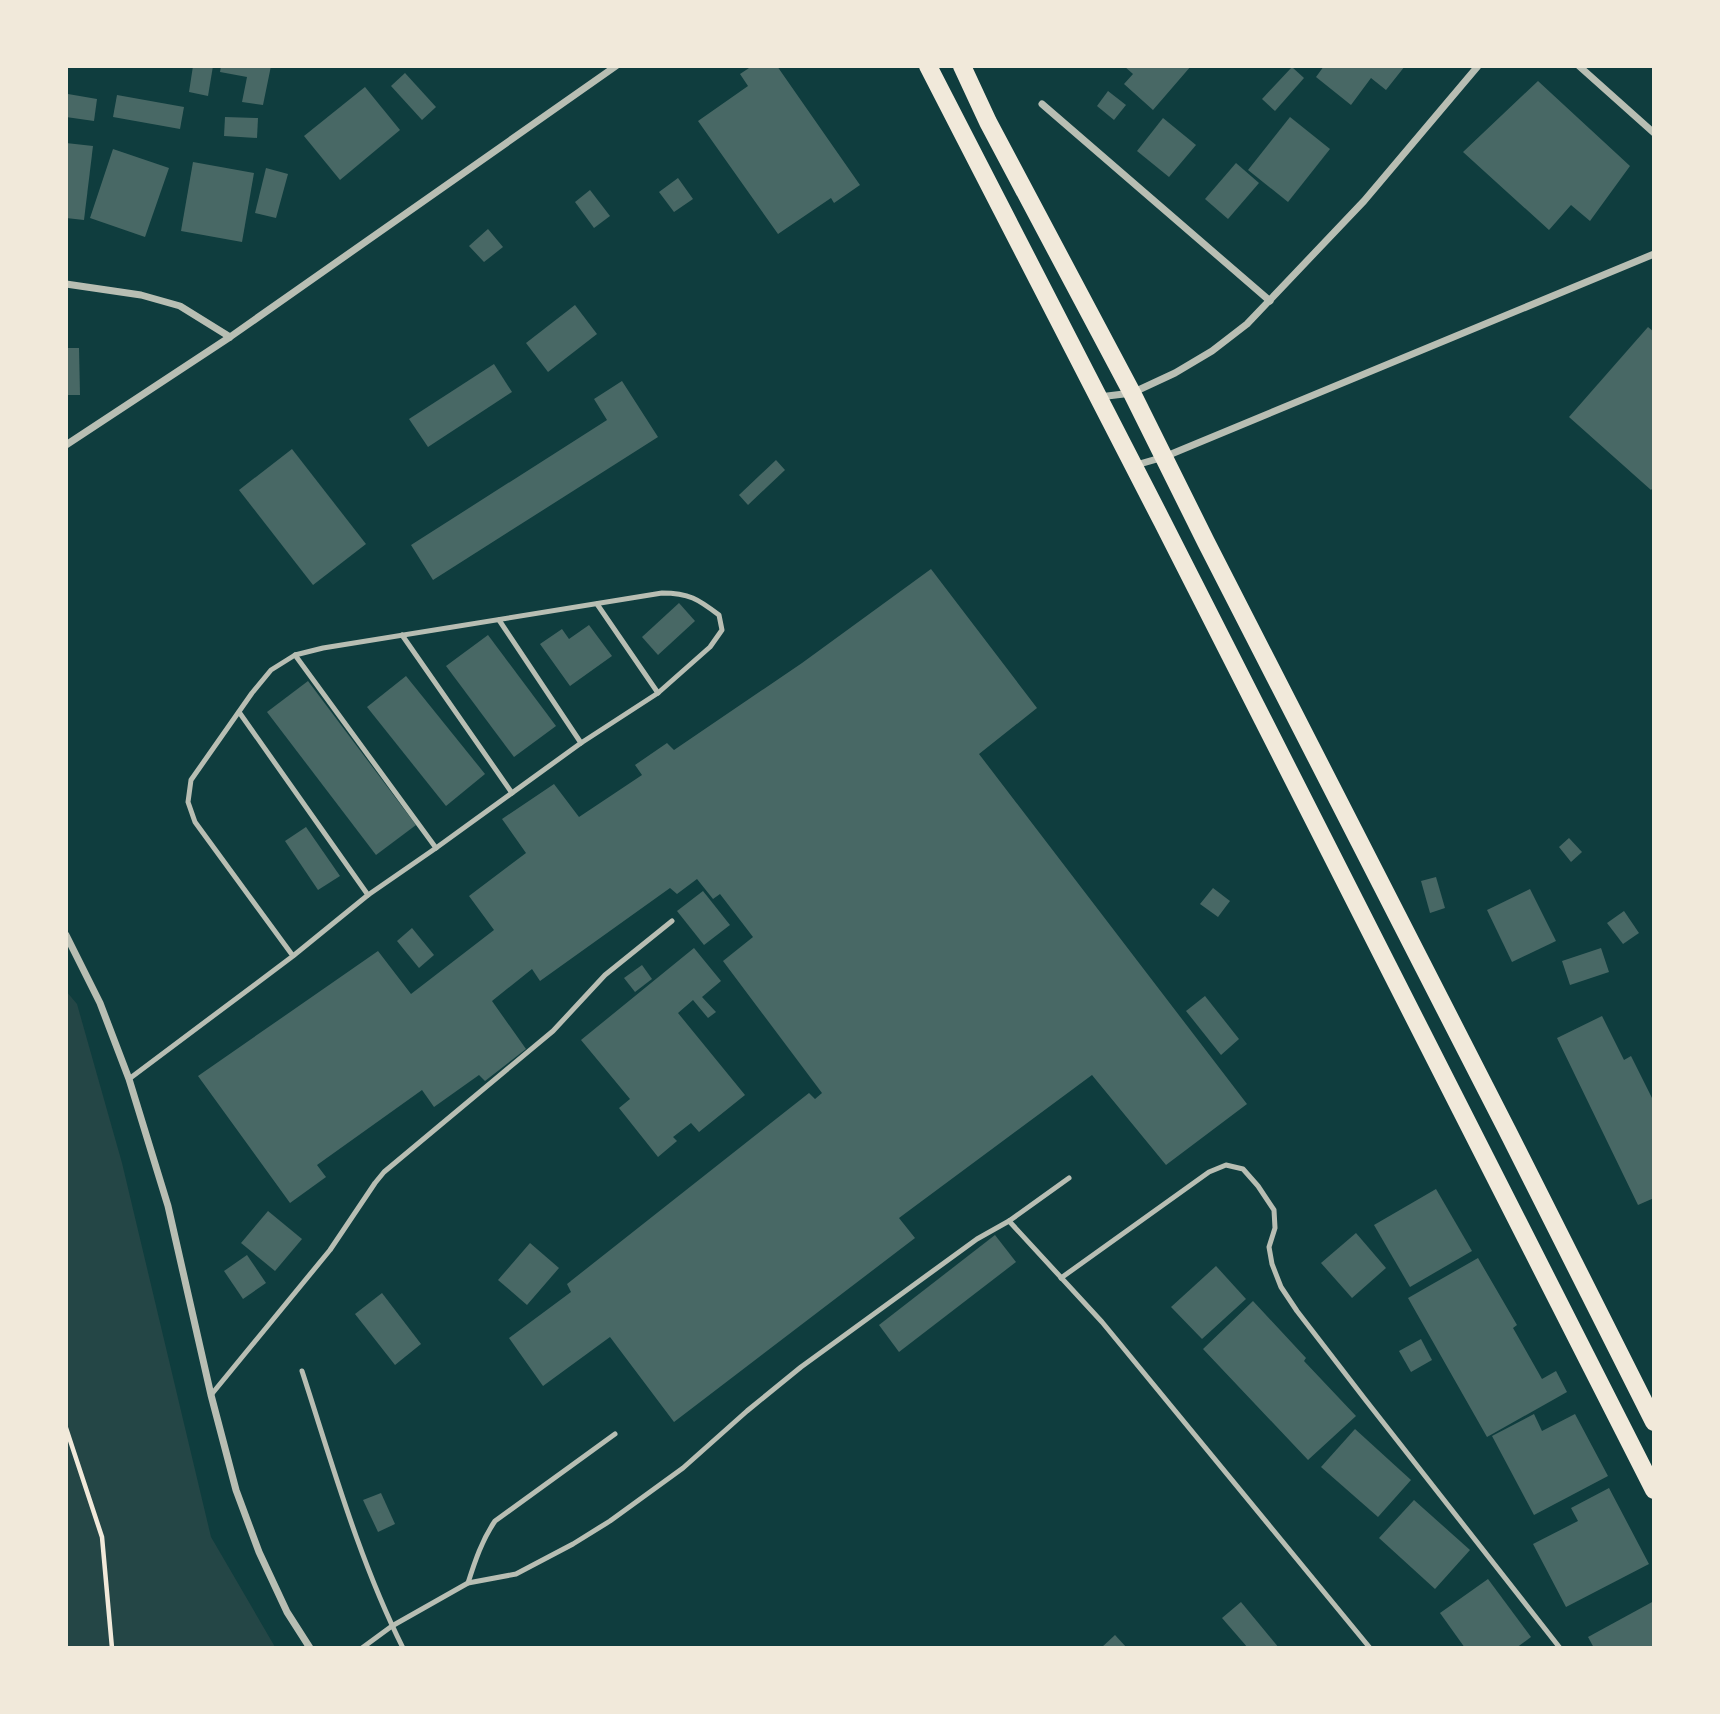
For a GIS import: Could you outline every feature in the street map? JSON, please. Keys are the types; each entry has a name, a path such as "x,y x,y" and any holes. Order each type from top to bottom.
{"main road":[{"path":"928,66 1654,1490"},
{"path":"962,66 988,122 1132,393 1654,1422"}],"street":[{"path":"66,445 230,337 616,66"},
{"path":"1098,397 1132,393 1175,373 1212,351 1247,324 1364,201 1478,66"},
{"path":"1579,66 1654,133"},
{"path":"1042,104 1270,301"},
{"path":"1133,465 1164,457 1654,254"},
{"path":"66,284 141,295 180,306 230,337"},
{"path":"66,935 100,1003 129,1079 168,1206 211,1395 236,1490 259,1552 287,1612 310,1647"}],"lane":[{"path":"129,1079 293,956 368,895 581,743 658,693 710,647 722,630 719,615 702,601 681,593 662,593 323,648 295,655 271,670 191,780 188,803 195,822 293,956"},
{"path":"597,604 658,693"},
{"path":"499,620 581,743"},
{"path":"402,635 512,793"},
{"path":"295,655 436,848"},
{"path":"239,712 368,895"},
{"path":"211,1395 330,1250 384,1172 553,1031 605,975 672,921"},
{"path":"1061,1278 1209,1172 1226,1165 1243,1169 1274,1210 1275,1228 1269,1247 1281,1287 1560,1647"},
{"path":"362,1647 392,1626 468,1583 516,1574 610,1521 683,1468 801,1367 977,1239 1009,1221 1069,1178"},
{"path":"1009,1221 1102,1322 1370,1647"},
{"path":"302,1371 352,1525 403,1647"},
{"path":"468,1583 485,1535 495,1521 615,1434"}],"path":[{"path":"66,1429 102,1537 112,1647"}],"shaded area":[{"path":"66,991 77,1004 122,1163 211,1537 275,1647 67,1647"}],"building":[{"path":"193,66 213,66 208,96 189,92"},
{"path":"221,66 271,66 263,105 242,102 247,77 220,72"},
{"path":"752,66 777,66 860,185 834,203 831,198 778,234 698,121 748,86 740,74"},
{"path":"1124,66 1191,66 1153,110 1124,84 1133,74"},
{"path":"1324,66 1405,66 1386,90 1371,78 1351,105 1316,77"},
{"path":"1292,67 1304,78 1275,111 1262,99"},
{"path":"405,73 436,107 422,120 391,86"},
{"path":"1538,81 1630,166 1590,221 1571,205 1549,230 1463,152"},
{"path":"365,87 400,130 340,180 304,136"},
{"path":"1108,91 1126,105 1114,120 1097,106"},
{"path":"68,94 97,99 94,121 66,117"},
{"path":"117,95 184,107 180,129 113,117"},
{"path":"225,117 258,118 257,138 224,136"},
{"path":"1290,117 1330,149 1288,202 1248,170"},
{"path":"1163,118 1196,145 1169,177 1137,151"},
{"path":"66,143 93,146 84,220 66,218"},
{"path":"113,149 169,168 145,237 90,218"},
{"path":"193,162 254,173 242,242 181,231"},
{"path":"1236,163 1259,183 1228,219 1205,199"},
{"path":"266,168 288,174 276,218 255,213"},
{"path":"678,178 693,199 674,212 659,192"},
{"path":"590,190 610,216 594,228 575,202"},
{"path":"488,229 503,247 484,262 469,246"},
{"path":"575,305 597,334 548,372 526,343"},
{"path":"1648,327 1654,332 1654,487 1651,490 1569,417"},
{"path":"66,348 79,348 80,395 66,395"},
{"path":"494,364 512,392 428,447 409,419"},
{"path":"622,381 658,437 433,580 411,545 607,420 594,399"},
{"path":"292,449 366,544 313,585 239,490"},
{"path":"776,460 785,470 748,505 739,495"},
{"path":"931,569 1037,708 979,754 1247,1104 1166,1165 1092,1075 899,1218 915,1238 674,1422 610,1337 543,1386 509,1338 571,1292 567,1284 809,1093 815,1099 822,1093 723,961 753,937 720,894 713,899 697,879 677,894 670,888 540,981 532,969 492,1001 526,1049 485,1081 479,1075 434,1107 422,1090 317,1165 326,1177 290,1203 198,1076 378,951 411,994 494,930 469,896 526,853 502,819 554,784 579,817 642,775 635,765 667,743 674,750 802,663"},
{"path":"679,603 695,621 658,655 642,637"},
{"path":"589,625 612,656 570,686 540,644 562,629 569,639"},
{"path":"488,635 556,726 514,757 446,666"},
{"path":"406,676 485,774 446,806 367,707"},
{"path":"308,681 416,825 376,855 267,712"},
{"path":"306,827 340,876 318,890 285,841"},
{"path":"1569,838 1582,852 1571,862 1559,847"},
{"path":"1436,877 1445,908 1430,913 1421,881"},
{"path":"1213,888 1230,901 1218,917 1200,904"},
{"path":"1530,889 1556,941 1512,962 1487,910"},
{"path":"703,891 730,925 704,945 677,911"},
{"path":"1624,911 1639,933 1623,944 1607,923"},
{"path":"412,928 434,955 419,968 397,941"},
{"path":"694,948 721,981 702,997 716,1012 708,1018 693,1000 678,1013 745,1095 699,1132 691,1123 673,1137 677,1141 658,1157 619,1108 630,1099 581,1040"},
{"path":"1601,948 1609,972 1570,985 1562,961"},
{"path":"642,965 652,979 635,992 624,978"},
{"path":"1205,996 1239,1039 1221,1055 1186,1011"},
{"path":"1602,1016 1624,1060 1631,1056 1654,1102 1654,1198 1638,1205 1557,1038"},
{"path":"1436,1189 1472,1251 1410,1287 1374,1225"},
{"path":"268,1211 302,1239 275,1271 241,1243"},
{"path":"1356,1233 1386,1268 1352,1298 1321,1263"},
{"path":"995,1235 1016,1262 899,1352 879,1325"},
{"path":"530,1243 559,1268 527,1305 498,1280"},
{"path":"247,1255 266,1283 243,1299 224,1271"},
{"path":"1478,1258 1517,1325 1513,1328 1542,1379 1556,1371 1567,1392 1487,1437 1408,1298"},
{"path":"1216,1266 1246,1299 1202,1339 1171,1307"},
{"path":"382,1293 421,1344 395,1365 355,1314"},
{"path":"1253,1301 1356,1416 1308,1460 1203,1349"},
{"path":"1421,1339 1432,1360 1411,1372 1399,1351"},
{"path":"1534,1414 1542,1431 1575,1414 1608,1476 1534,1515 1492,1436"},
{"path":"1355,1429 1411,1480 1378,1517 1321,1467"},
{"path":"1609,1488 1649,1564 1566,1607 1533,1544 1578,1521 1571,1508"},
{"path":"381,1493 395,1524 378,1532 363,1500"},
{"path":"1414,1500 1470,1550 1435,1589 1379,1538"},
{"path":"1488,1579 1531,1637 1516,1648 1465,1648 1440,1613"},
{"path":"1654,1601 1654,1648 1594,1648 1588,1637"},
{"path":"1241,1602 1279,1648 1248,1648 1222,1618"},
{"path":"1115,1635 1127,1648 1101,1648"}]}
